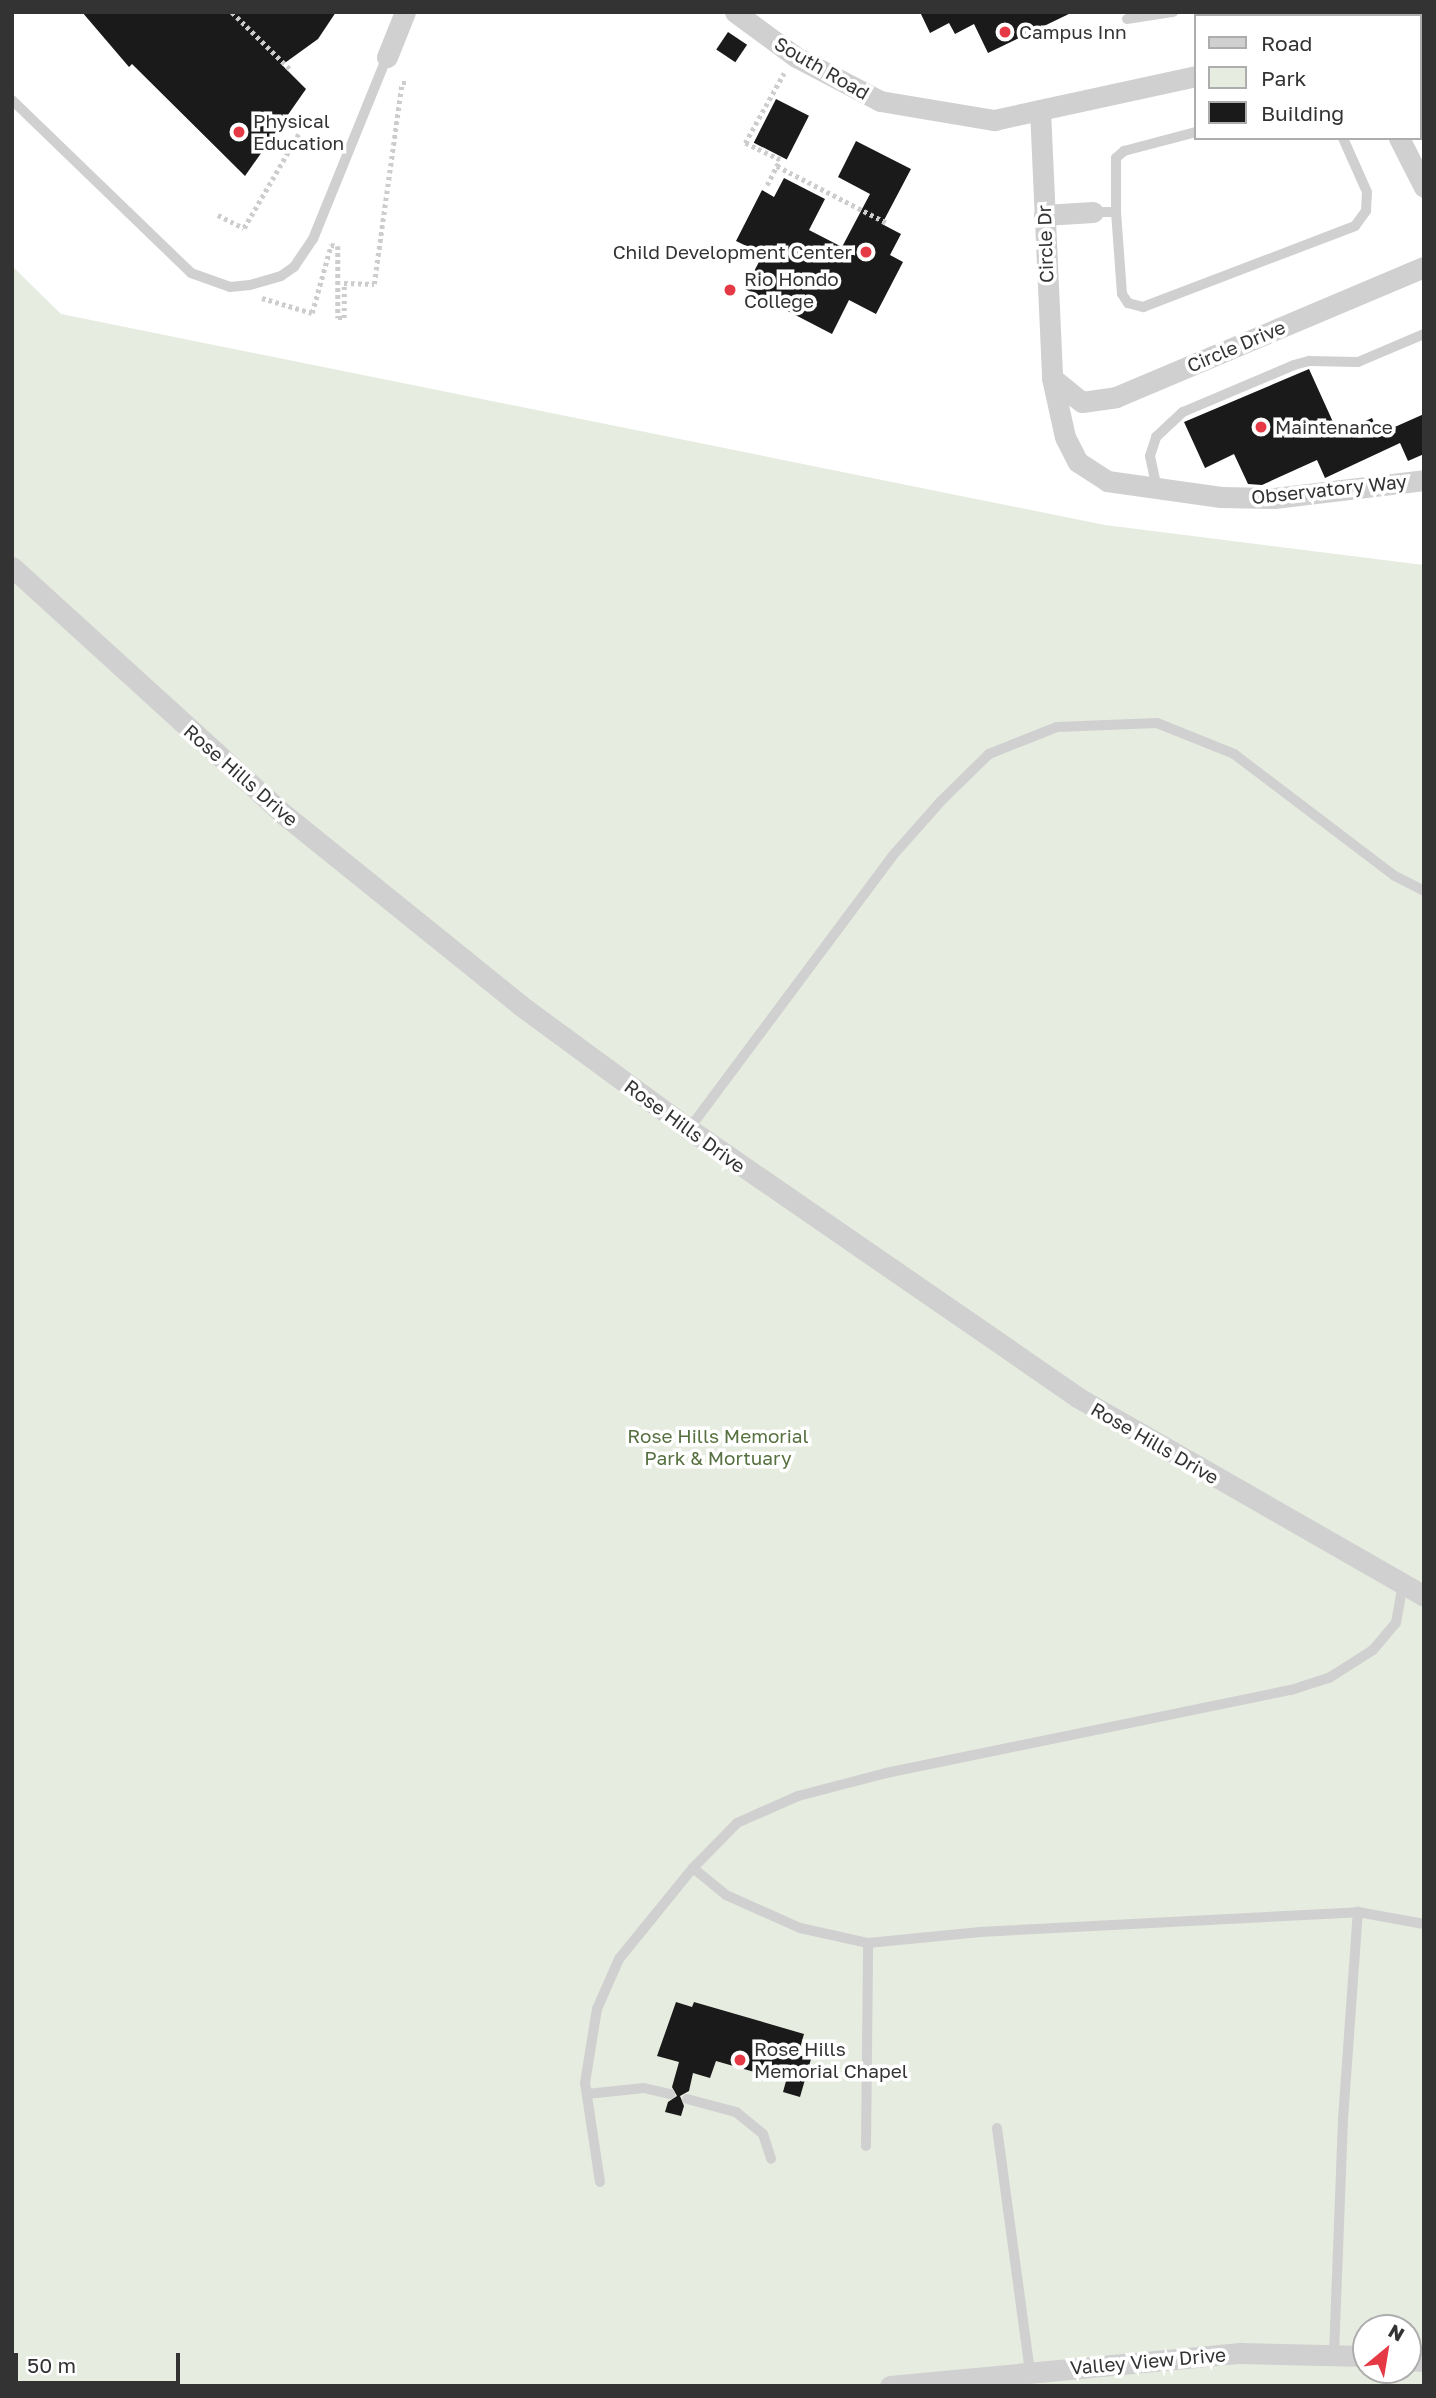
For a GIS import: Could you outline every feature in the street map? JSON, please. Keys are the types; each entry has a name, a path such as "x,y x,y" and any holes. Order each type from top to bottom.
{"street":[{"path":"387,57 405,12"},
{"name":"South Road","path":"735,12 796,57 880,101 994,120 1040,110"},
{"path":"1040,110 1194,76"},
{"name":"Circle Dr","path":"1040,110 1052,378"},
{"path":"1400,140 1424,187"},
{"path":"1044,215 1093,212"},
{"name":"Circle Drive","path":"1052,378 1082,402 1116,397 1424,267"},
{"name":"Observatory Way","path":"1052,378 1065,437 1078,462 1107,481 1157,490 1274,498 1424,480"},
{"name":"Rose Hills Drive","path":"12,567 286,816 510,997 689,1129 1077,1397 1424,1597"},
{"name":"Valley View Drive","path":"890,2386 1240,2353 1352,2356"}],"lane":[{"path":"1127,19 1173,12"},
{"path":"12,100 191,273 230,287 250,285 281,276 294,267 313,239 387,57"},
{"path":"1194,133 1124,151 1116,158 1116,212 1122,294 1128,303 1143,307 1355,226 1366,211 1367,192 1344,140"},
{"path":"1093,212 1116,212"},
{"path":"1157,490 1150,456 1156,437 1183,412 1309,361 1358,362 1424,334"},
{"path":"689,1129 895,853 941,801 989,754 1057,727 1157,723 1234,754 1395,876 1424,891"},
{"path":"600,2182 587,2094 597,2009 619,1959 693,1868 737,1823 798,1796 1329,1678 1373,1650 1396,1623 1403,1585"},
{"path":"693,1868 726,1895 800,1928 868,1944 980,1932 1358,1912 1424,1924"},
{"path":"1334,2354 1343,2119 1358,1912"},
{"path":"866,2146 868,1944"},
{"path":"587,2094 644,2088 670,2094"},
{"path":"687,2099 736,2112 764,2134 771,2159"},
{"path":"997,2128 1030,2371"}],"path":[{"path":"232,12 290,69"},
{"path":"767,185 780,160 745,143 789,66"},
{"path":"258,297 312,313 331,245 338,246 338,318 344,318 344,283 374,284 402,83 407,83"},
{"path":"218,215 244,228 299,133"},
{"path":"776,166 887,223"}],"green space":[{"name":"Rose Hills Memorial Park & Mortuary","path":"12,266 61,314 1105,525 1424,565 1424,2386 12,2386"}],"building":[{"name":"Physical Education","path":"82,12 336,12 318,39 282,65 306,89 245,176 132,64 129,67"},
{"name":"Campus Inn","path":"920,12 1073,12 988,53 974,24 955,34 949,23 930,33"},
{"path":"728,32 747,45 735,62 716,49"},
{"path":"776,99 809,116 787,159 754,143"},
{"name":"Child Development Center","path":"856,141 911,169 882,224 901,234 890,255 903,262 876,314 849,300 832,334 745,289 763,254 736,241 762,190 774,197 784,178 825,199 809,230 842,247 870,194 838,177"},
{"name":"Maintenance","path":"1309,369 1338,433 1372,418 1379,434 1424,414 1424,454 1408,461 1400,443 1325,478 1317,460 1262,485 1248,484 1234,454 1205,468 1184,422"},
{"name":"Rose Hills Memorial Chapel","path":"676,2002 692,2007 694,2002 804,2034 798,2055 811,2059 800,2097 783,2092 786,2081 716,2061 710,2078 693,2073 689,2091 680,2096 684,2106 681,2116 665,2112 668,2102 677,2096 672,2087 679,2062 657,2056"}],"place":[{"name":"Campus Inn","path":"1005,32"},
{"name":"Physical Education","path":"239,132"},
{"name":"Child Development Center","path":"866,252"},
{"name":"Rio Hondo College","path":"730,290"},
{"name":"Maintenance","path":"1261,427"},
{"name":"Rose Hills Memorial Chapel","path":"740,2060"}]}
